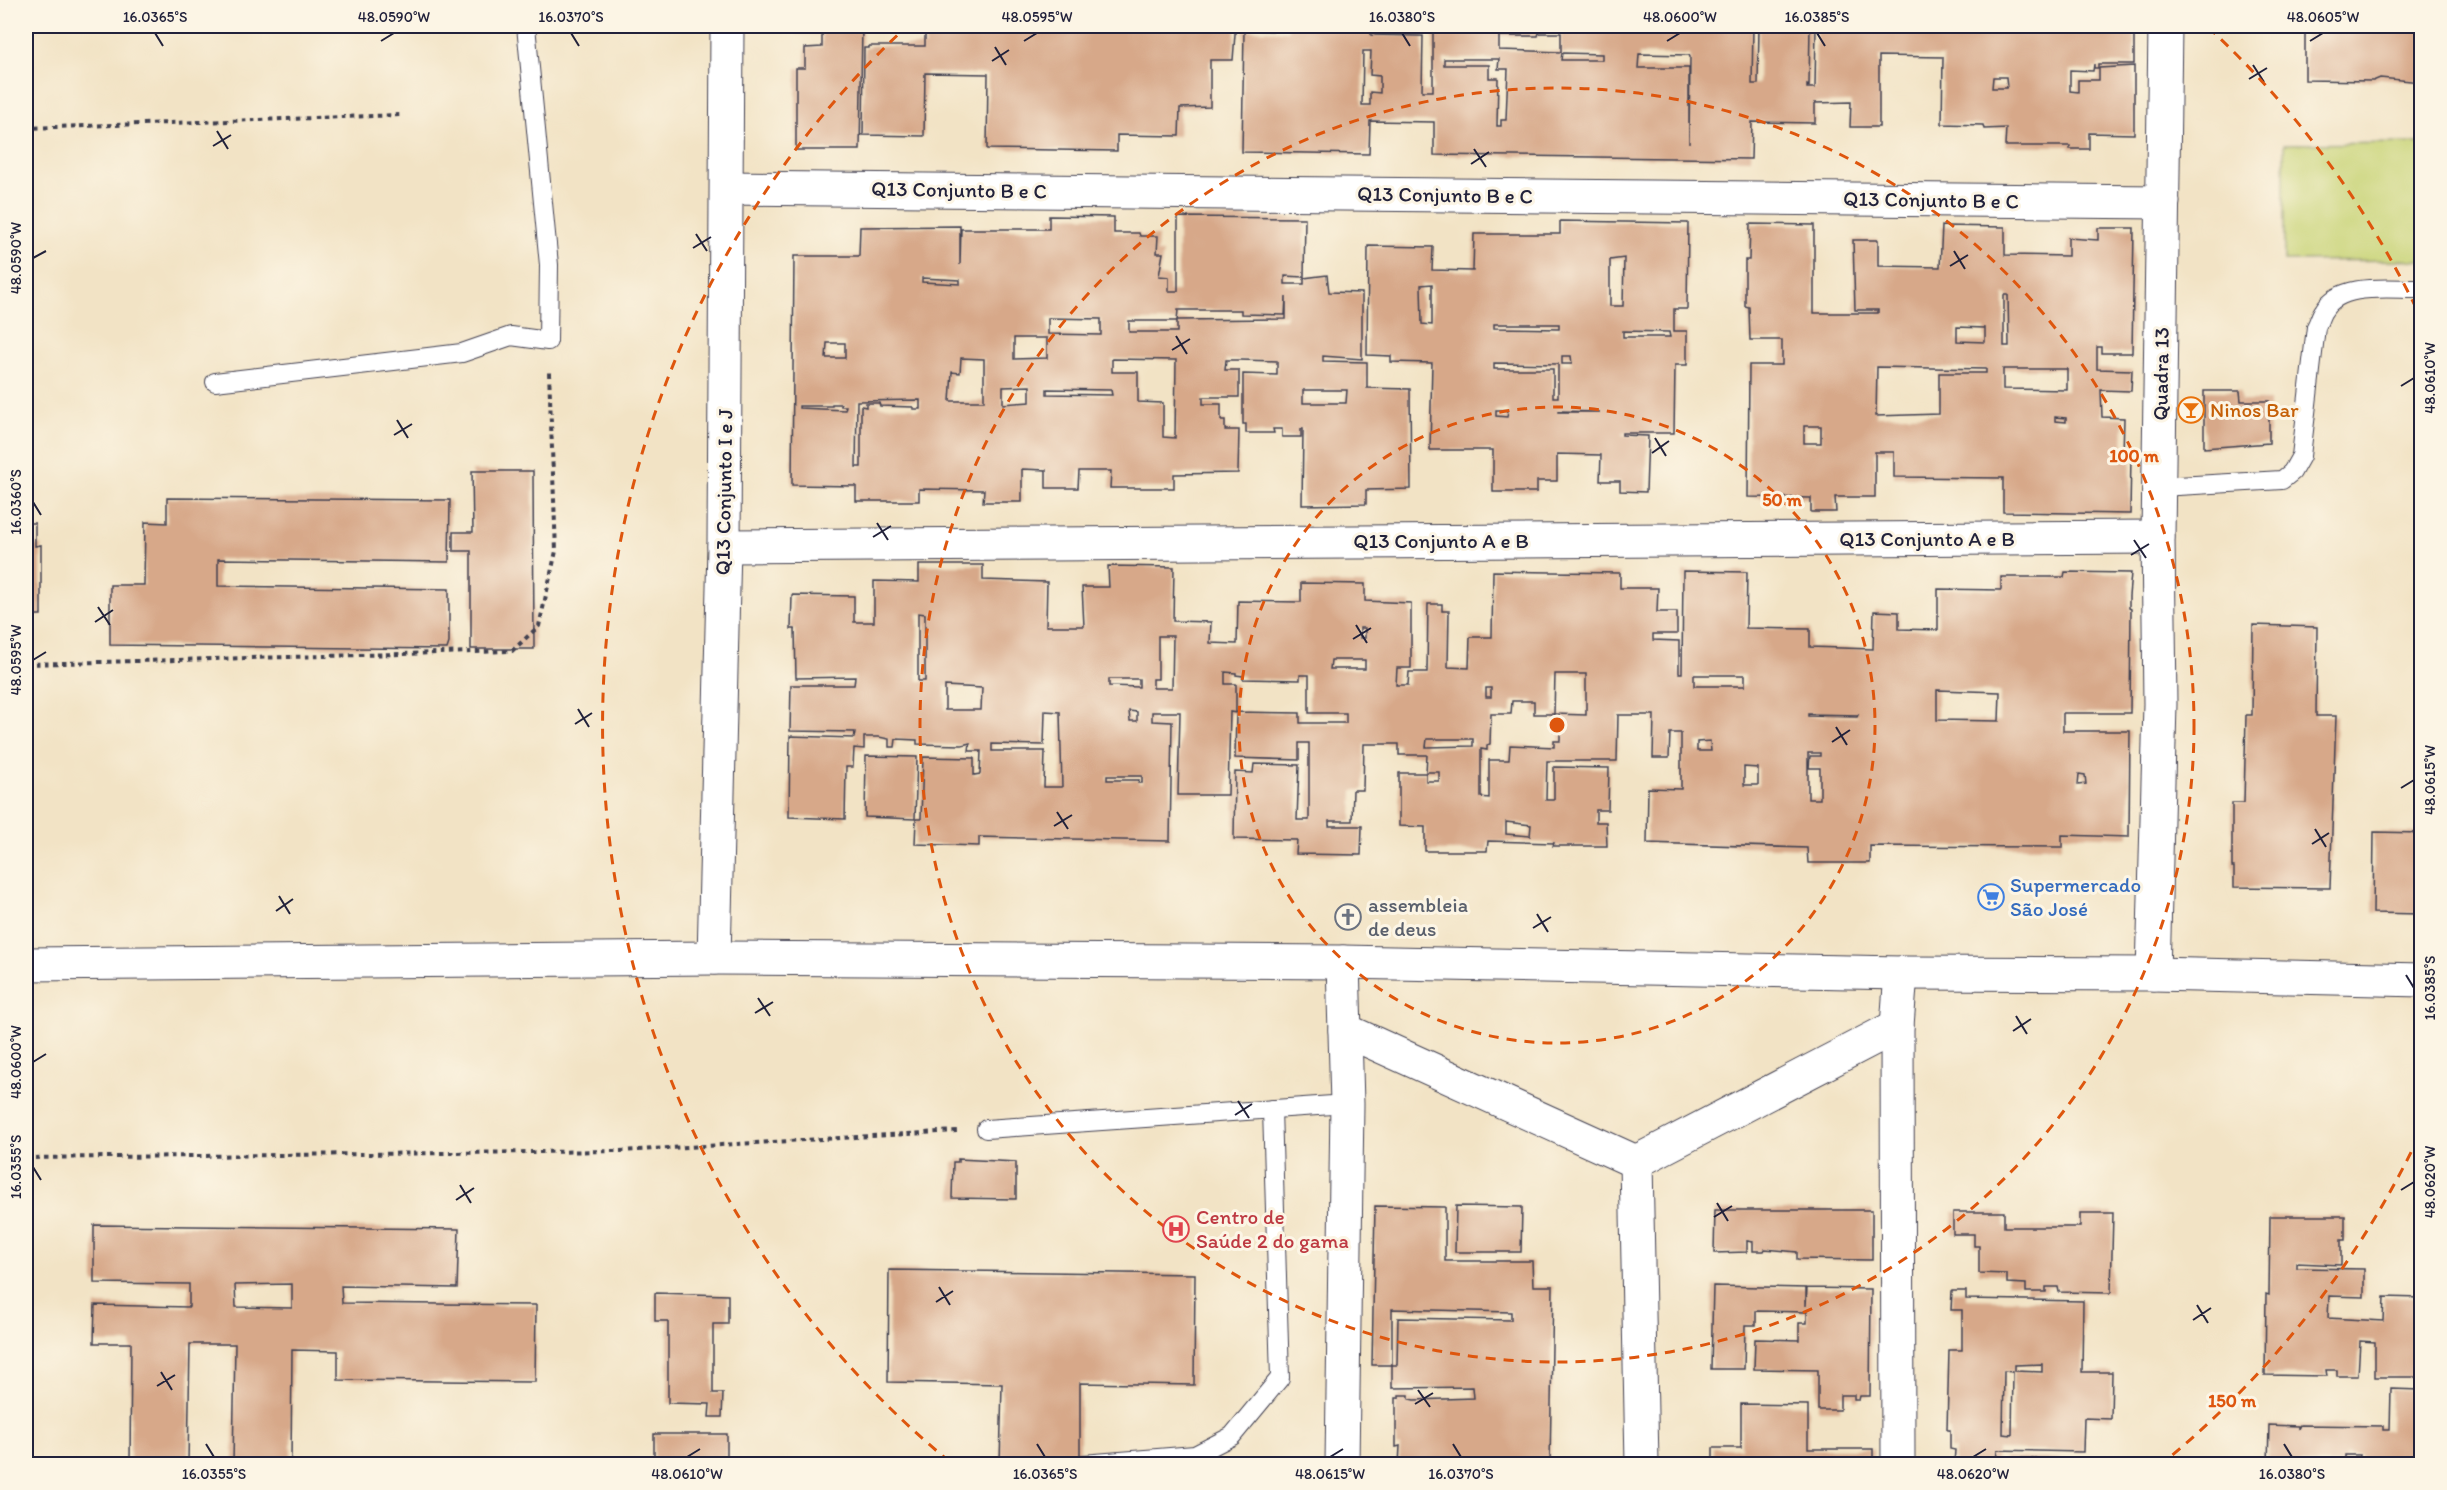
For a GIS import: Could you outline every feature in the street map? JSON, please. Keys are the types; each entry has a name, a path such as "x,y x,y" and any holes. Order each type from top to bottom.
{"street":[{"name":"Q13 Conjunto I e J","path":"714,958 724,546 728,26"},
{"name":"Quadra 13","path":"2153,974 2160,704 2158,537 2165,26"},
{"name":"Q13 Conjunto B e C","path":"727,188 2163,202"},
{"name":"Q13 Conjunto A e B","path":"724,546 2158,537"},
{"path":"26,964 714,958 1343,962 2421,980"},
{"path":"1342,1464 1347,1104 1343,962"},
{"path":"1898,1464 1897,1026 1901,973"},
{"path":"1636,1162 1897,1026"},
{"path":"1345,1030 1636,1162"},
{"path":"1636,1162 1642,1464"}],"lane":[{"path":"215,382 462,353 511,336 548,341 549,265 526,26"},
{"path":"2160,487 2282,480 2292,472 2301,456 2316,327 2324,309 2335,297 2350,290 2421,289"},
{"path":"986,1129 1347,1104"},
{"path":"1083,1464 1195,1455 1232,1436 1280,1378 1272,1110"}],"path":[{"path":"26,128 401,115"},
{"path":"26,664 512,651 538,627 556,550 548,341"},
{"path":"26,1158 620,1151 986,1129"}],"green space":[{"path":"2421,143 2421,260 2284,261 2284,144"}],"building":[{"path":"797,26 862,26 860,150 796,150 796,68 805,68 805,48 822,47 822,34 796,34"},
{"path":"925,26 1235,26 1235,34 1233,60 1210,60 1210,107 1180,108 1179,136 1117,135 1117,151 987,149 988,74 925,73 924,136 863,135 864,48 869,48 869,46 925,46"},
{"path":"1288,26 1371,26 1371,35 1423,36 1422,91 1433,91 1433,26 1753,26 1752,84 1758,84 1759,26 1810,26 1809,86 1807,85 1807,88 1815,88 1816,26 2134,26 2134,64 2098,64 2098,68 2094,68 2094,64 2093,71 2070,70 2070,91 2078,92 2078,80 2099,80 2099,68 2134,66 2134,134 2089,133 2089,149 2070,149 2070,146 2005,146 2006,128 1984,129 1983,125 1942,124 1943,57 1879,56 1879,127 1850,127 1851,102 1815,103 1815,123 1752,122 1751,159 1434,155 1434,122 1370,121 1369,154 1242,152 1244,30 1288,31","holes":["1539,33 1561,33 1561,52 1499,50 1499,36 1538,36","1363,51 1371,51 1370,75 1380,76 1380,93 1370,92 1370,105 1362,105","1562,53 1602,54 1602,60 1561,60","1639,54 1689,55 1690,57 1689,143 1689,68 1638,68","1444,59 1499,59 1498,69 1508,69 1506,120 1501,120 1501,126 1497,126 1498,78 1489,78 1489,65 1444,65","1993,77 2006,77 2007,88 1992,88"]},
{"path":"2305,28 2353,29 2361,32 2421,29 2421,82 2380,78 2373,81 2305,80"},
{"path":"1049,216 1114,217 1114,233 1158,236 1157,253 1163,253 1159,276 1169,277 1169,291 1178,291 1178,217 1305,218 1304,277 1285,276 1285,284 1304,284 1304,278 1327,275 1329,292 1362,293 1362,359 1323,356 1323,361 1367,362 1367,388 1410,389 1411,489 1366,490 1366,504 1302,505 1303,429 1301,429 1301,437 1282,437 1282,429 1273,429 1274,433 1246,433 1246,424 1243,424 1243,374 1277,375 1277,361 1240,360 1226,360 1225,370 1239,370 1239,397 1203,397 1203,404 1221,404 1221,420 1225,420 1225,430 1239,430 1238,473 1174,474 1174,488 1110,488 1111,471 1079,471 1078,488 1046,488 1046,470 1022,469 1022,502 983,502 984,490 919,489 919,501 856,501 856,486 792,485 794,256 859,256 860,227 960,226 960,265 961,229 1049,229","holes":["922,278 960,280 960,284 922,282","1286,297 1286,319 1177,320 1178,310 1241,310 1241,314 1285,315","1048,318 1101,319 1101,335 1048,334","1129,321 1177,321 1177,332 1129,332","1014,338 1047,338 1047,358 1014,359","827,343 845,343 845,358 826,358","961,358 984,359 984,401 950,401 952,372 960,373","1112,359 1176,360 1175,438 1163,437 1163,403 1138,402 1138,372 1112,372","1030,386 1030,402 1003,404 1003,387","1047,389 1111,390 1112,395 1047,394","1303,390 1347,390 1346,403 1303,403","920,400 920,409 880,406 879,403 866,403 866,407 861,406 861,467 856,467 857,401","832,404 846,406 845,410 799,408 799,406 832,406"]},
{"path":"1560,221 1688,223 1687,309 1674,309 1674,331 1687,331 1687,365 1675,365 1674,433 1622,433 1622,435 1648,436 1646,492 1620,491 1620,481 1600,481 1601,455 1557,454 1557,481 1537,481 1537,492 1493,492 1493,450 1430,450 1432,363 1391,362 1391,356 1367,355 1368,246 1433,247 1432,270 1473,271 1474,234 1560,234","holes":["1624,258 1623,306 1610,306 1610,260","1432,284 1432,325 1422,324 1421,285","1494,324 1559,324 1559,329 1494,328","1623,331 1669,332 1670,337 1623,337","1562,356 1571,356 1572,364 1562,364","1494,363 1558,364 1558,397 1553,397 1553,369 1494,369","1496,410 1508,410 1507,417 1496,416"]},
{"path":"1750,224 1814,225 1814,313 1878,313 1878,310 1855,310 1853,240 1878,240 1878,266 1940,267 1942,226 2005,227 2005,255 2068,256 2068,238 2098,240 2098,228 2134,228 2132,353 2101,353 2101,347 2097,347 2097,369 2132,370 2131,391 2101,390 2102,417 2124,418 2123,454 2131,454 2130,514 2003,512 2003,478 1894,477 1894,452 1875,452 1875,497 1835,497 1836,512 1811,512 1811,498 1748,497 1749,365 1782,365 1782,340 1750,340 1749,307 1745,306 1745,260 1749,260","holes":["2004,295 2008,295 2009,346 2004,346","1957,327 1985,328 1985,342 1957,341","1877,367 1986,369 1986,373 1939,373 1939,414 1876,416","2003,369 2067,369 2067,390 2003,389","2055,417 2066,418 2066,422 2055,421","1804,426 1821,426 1821,443 1804,443"]},
{"path":"2204,391 2240,391 2241,401 2269,401 2269,443 2204,448"},
{"path":"472,471 533,471 534,649 471,649 471,551 453,551 453,532 473,532"},
{"path":"167,498 450,500 449,562 218,559 218,586 449,589 447,649 110,645 110,585 144,585 145,522 167,523"},
{"path":"26,523 35,523 35,546 41,545 41,615 26,615"},
{"path":"919,565 983,565 983,580 1047,582 1046,626 1084,626 1082,587 1109,587 1108,566 1174,567 1173,621 1211,622 1210,643 1237,644 1238,601 1301,602 1301,583 1365,584 1365,601 1411,603 1411,668 1397,668 1396,685 1408,685 1409,672 1427,672 1428,604 1442,604 1442,611 1449,611 1448,667 1469,668 1470,637 1492,637 1493,571 1620,573 1620,588 1658,588 1657,612 1677,612 1677,634 1653,634 1653,640 1679,641 1679,673 1682,673 1683,571 1747,572 1746,628 1810,629 1810,647 1873,649 1874,611 1899,612 1899,629 1938,630 1938,589 2001,590 2001,577 2064,577 2065,572 2131,573 2129,596 2129,608 2131,609 2130,713 2063,713 2063,731 2130,731 2129,837 2062,835 2062,847 1870,846 1870,863 1808,863 1807,848 1647,843 1648,788 1681,789 1681,733 1670,733 1669,758 1653,758 1654,715 1618,715 1617,761 1547,761 1546,800 1554,800 1554,767 1609,768 1608,810 1596,810 1596,822 1606,822 1607,846 1553,846 1554,843 1488,841 1487,851 1425,851 1425,827 1399,826 1399,773 1426,773 1426,781 1439,781 1439,772 1426,772 1427,755 1399,755 1399,744 1364,744 1363,790 1353,790 1352,821 1329,821 1329,826 1362,826 1361,855 1296,854 1297,840 1234,839 1235,772 1253,773 1254,764 1299,765 1297,820 1309,820 1309,743 1299,743 1299,760 1235,758 1236,713 1230,712 1228,795 1178,795 1180,712 1152,712 1152,721 1172,722 1170,841 979,837 979,846 915,844 916,819 921,819 923,757 974,758 974,775 980,774 981,751 969,751 970,743 962,745 917,744 917,740 896,739 895,747 889,747 889,739 879,737 864,737 864,749 854,748 853,767 846,767 845,819 789,817 790,736 854,738 855,732 790,731 791,685 854,685 855,677 796,678 795,629 791,629 792,595 854,596 854,622 874,622 874,581 919,582","holes":["918,613 925,614 925,681 918,681","1360,628 1365,628 1365,638 1360,638","1158,636 1173,636 1172,688 1153,688 1153,679 1158,679","1331,660 1365,660 1365,669 1330,669","1225,672 1236,673 1236,675 1243,676 1243,679 1300,680 1300,675 1309,675 1309,713 1346,713 1346,723 1300,723 1300,713 1236,712 1236,684 1225,684","1555,674 1586,674 1586,715 1554,714","1694,675 1745,675 1745,686 1694,686","1109,679 1139,679 1139,687 1109,686","945,686 982,688 981,710 945,710","1486,688 1491,688 1491,697 1486,697","1937,690 2000,692 1999,721 1937,720","1512,701 1534,701 1534,714 1554,714 1554,731 1560,731 1560,741 1554,741 1554,747 1510,745 1509,760 1489,760 1489,798 1481,797 1481,749 1487,750 1487,745 1490,744 1491,714 1511,714","1045,711 1060,712 1062,787 1044,787 1045,751 992,751 992,744 1044,745","1129,711 1137,712 1137,721 1130,721","1808,714 1858,715 1857,717 1808,716","1427,739 1473,739 1473,746 1426,747","1710,741 1711,751 1697,751 1697,742","1808,753 1820,753 1820,756 1810,756 1809,768 1820,768 1820,799 1808,799","1744,767 1758,768 1758,785 1744,785","2079,774 2085,775 2086,784 2078,785","1107,776 1142,776 1142,783 1138,783 1139,780 1107,780","1506,822 1531,825 1530,836 1506,834"]},
{"path":"2253,625 2317,627 2316,716 2336,716 2330,888 2234,887 2232,803 2244,803 2246,715 2252,715"},
{"path":"866,756 917,757 915,819 865,817"},
{"path":"2374,832 2421,833 2421,914 2373,913"},
{"path":"958,1159 1016,1162 1016,1199 952,1198 953,1162 958,1162"},
{"path":"1375,1206 1445,1207 1445,1261 1532,1261 1533,1286 1553,1286 1550,1464 1399,1464 1400,1446 1396,1447 1396,1398 1399,1398 1399,1395 1409,1395 1409,1399 1414,1400 1474,1398 1473,1387 1392,1388 1392,1365 1372,1365","holes":["1392,1309 1511,1312 1511,1320 1398,1318 1397,1365 1392,1365"]},
{"path":"1456,1206 1522,1207 1521,1252 1455,1252"},
{"path":"1715,1210 1872,1210 1872,1260 1797,1259 1797,1252 1765,1249 1764,1251 1753,1251 1753,1242 1747,1241 1747,1252 1714,1253"},
{"path":"1953,1212 2004,1212 2004,1227 2080,1227 2080,1213 2113,1213 2111,1293 2059,1292 2058,1287 2046,1287 2046,1292 2026,1292 2026,1284 2007,1283 2007,1274 1979,1273 1979,1246 1974,1246 1974,1234 1953,1234"},
{"path":"2270,1216 2345,1216 2345,1240 2341,1240 2341,1265 2297,1263 2297,1268 2364,1269 2364,1297 2329,1296 2328,1318 2383,1321 2384,1297 2421,1298 2421,1377 2375,1377 2375,1342 2360,1341 2358,1376 2337,1376 2337,1370 2326,1370 2327,1376 2265,1375"},
{"path":"94,1225 459,1229 457,1288 341,1286 342,1303 536,1305 535,1382 338,1380 338,1351 292,1350 291,1464 233,1464 235,1344 190,1344 188,1464 130,1464 131,1343 94,1343 95,1305 189,1307 189,1284 94,1283","holes":["292,1284 292,1308 236,1307 235,1285"]},
{"path":"889,1270 1195,1274 1194,1385 1080,1383 1080,1464 1000,1464 1002,1384 888,1382"},
{"path":"1713,1286 1806,1288 1806,1306 1807,1288 1871,1289 1870,1396 1860,1396 1859,1400 1854,1400 1854,1395 1840,1395 1840,1410 1818,1410 1818,1370 1754,1369 1755,1339 1799,1340 1799,1323 1807,1323 1807,1312 1756,1311 1756,1325 1745,1325 1744,1369 1711,1369"},
{"path":"1952,1291 1966,1291 1966,1299 2083,1301 2082,1372 2112,1372 2111,1419 2084,1418 2083,1452 1997,1450 1996,1464 1954,1464 1955,1450 1950,1449 1950,1430 1947,1430 1949,1350 1962,1350 1962,1310 1951,1310","holes":["2042,1364 2042,1372 2015,1371 2015,1365","2004,1371 2013,1372 2012,1435 2003,1434"]},
{"path":"655,1293 728,1295 728,1324 713,1324 713,1393 723,1393 722,1417 709,1417 710,1404 668,1403 668,1321 655,1321"},
{"path":"2391,1389 2421,1390 2421,1464 2359,1464 2360,1455 2345,1455 2345,1464 2268,1464 2269,1425 2298,1426 2298,1429 2300,1425 2383,1426 2383,1430 2390,1430"},
{"path":"1741,1404 1808,1405 1808,1449 1873,1449 1873,1464 1713,1464 1713,1448 1741,1448"},
{"path":"654,1434 727,1434 727,1464 654,1464"},
{"path":"2004,1458 2079,1459 2079,1464 2004,1464"}],"place":[{"name":"Ninos Bar","path":"2191,410"},
{"name":"Supermercado São José","path":"1991,897"},
{"name":"assembleia de deus","path":"1348,917"},
{"name":"Centro de Saúde 2 do gama","path":"1176,1229"}]}
